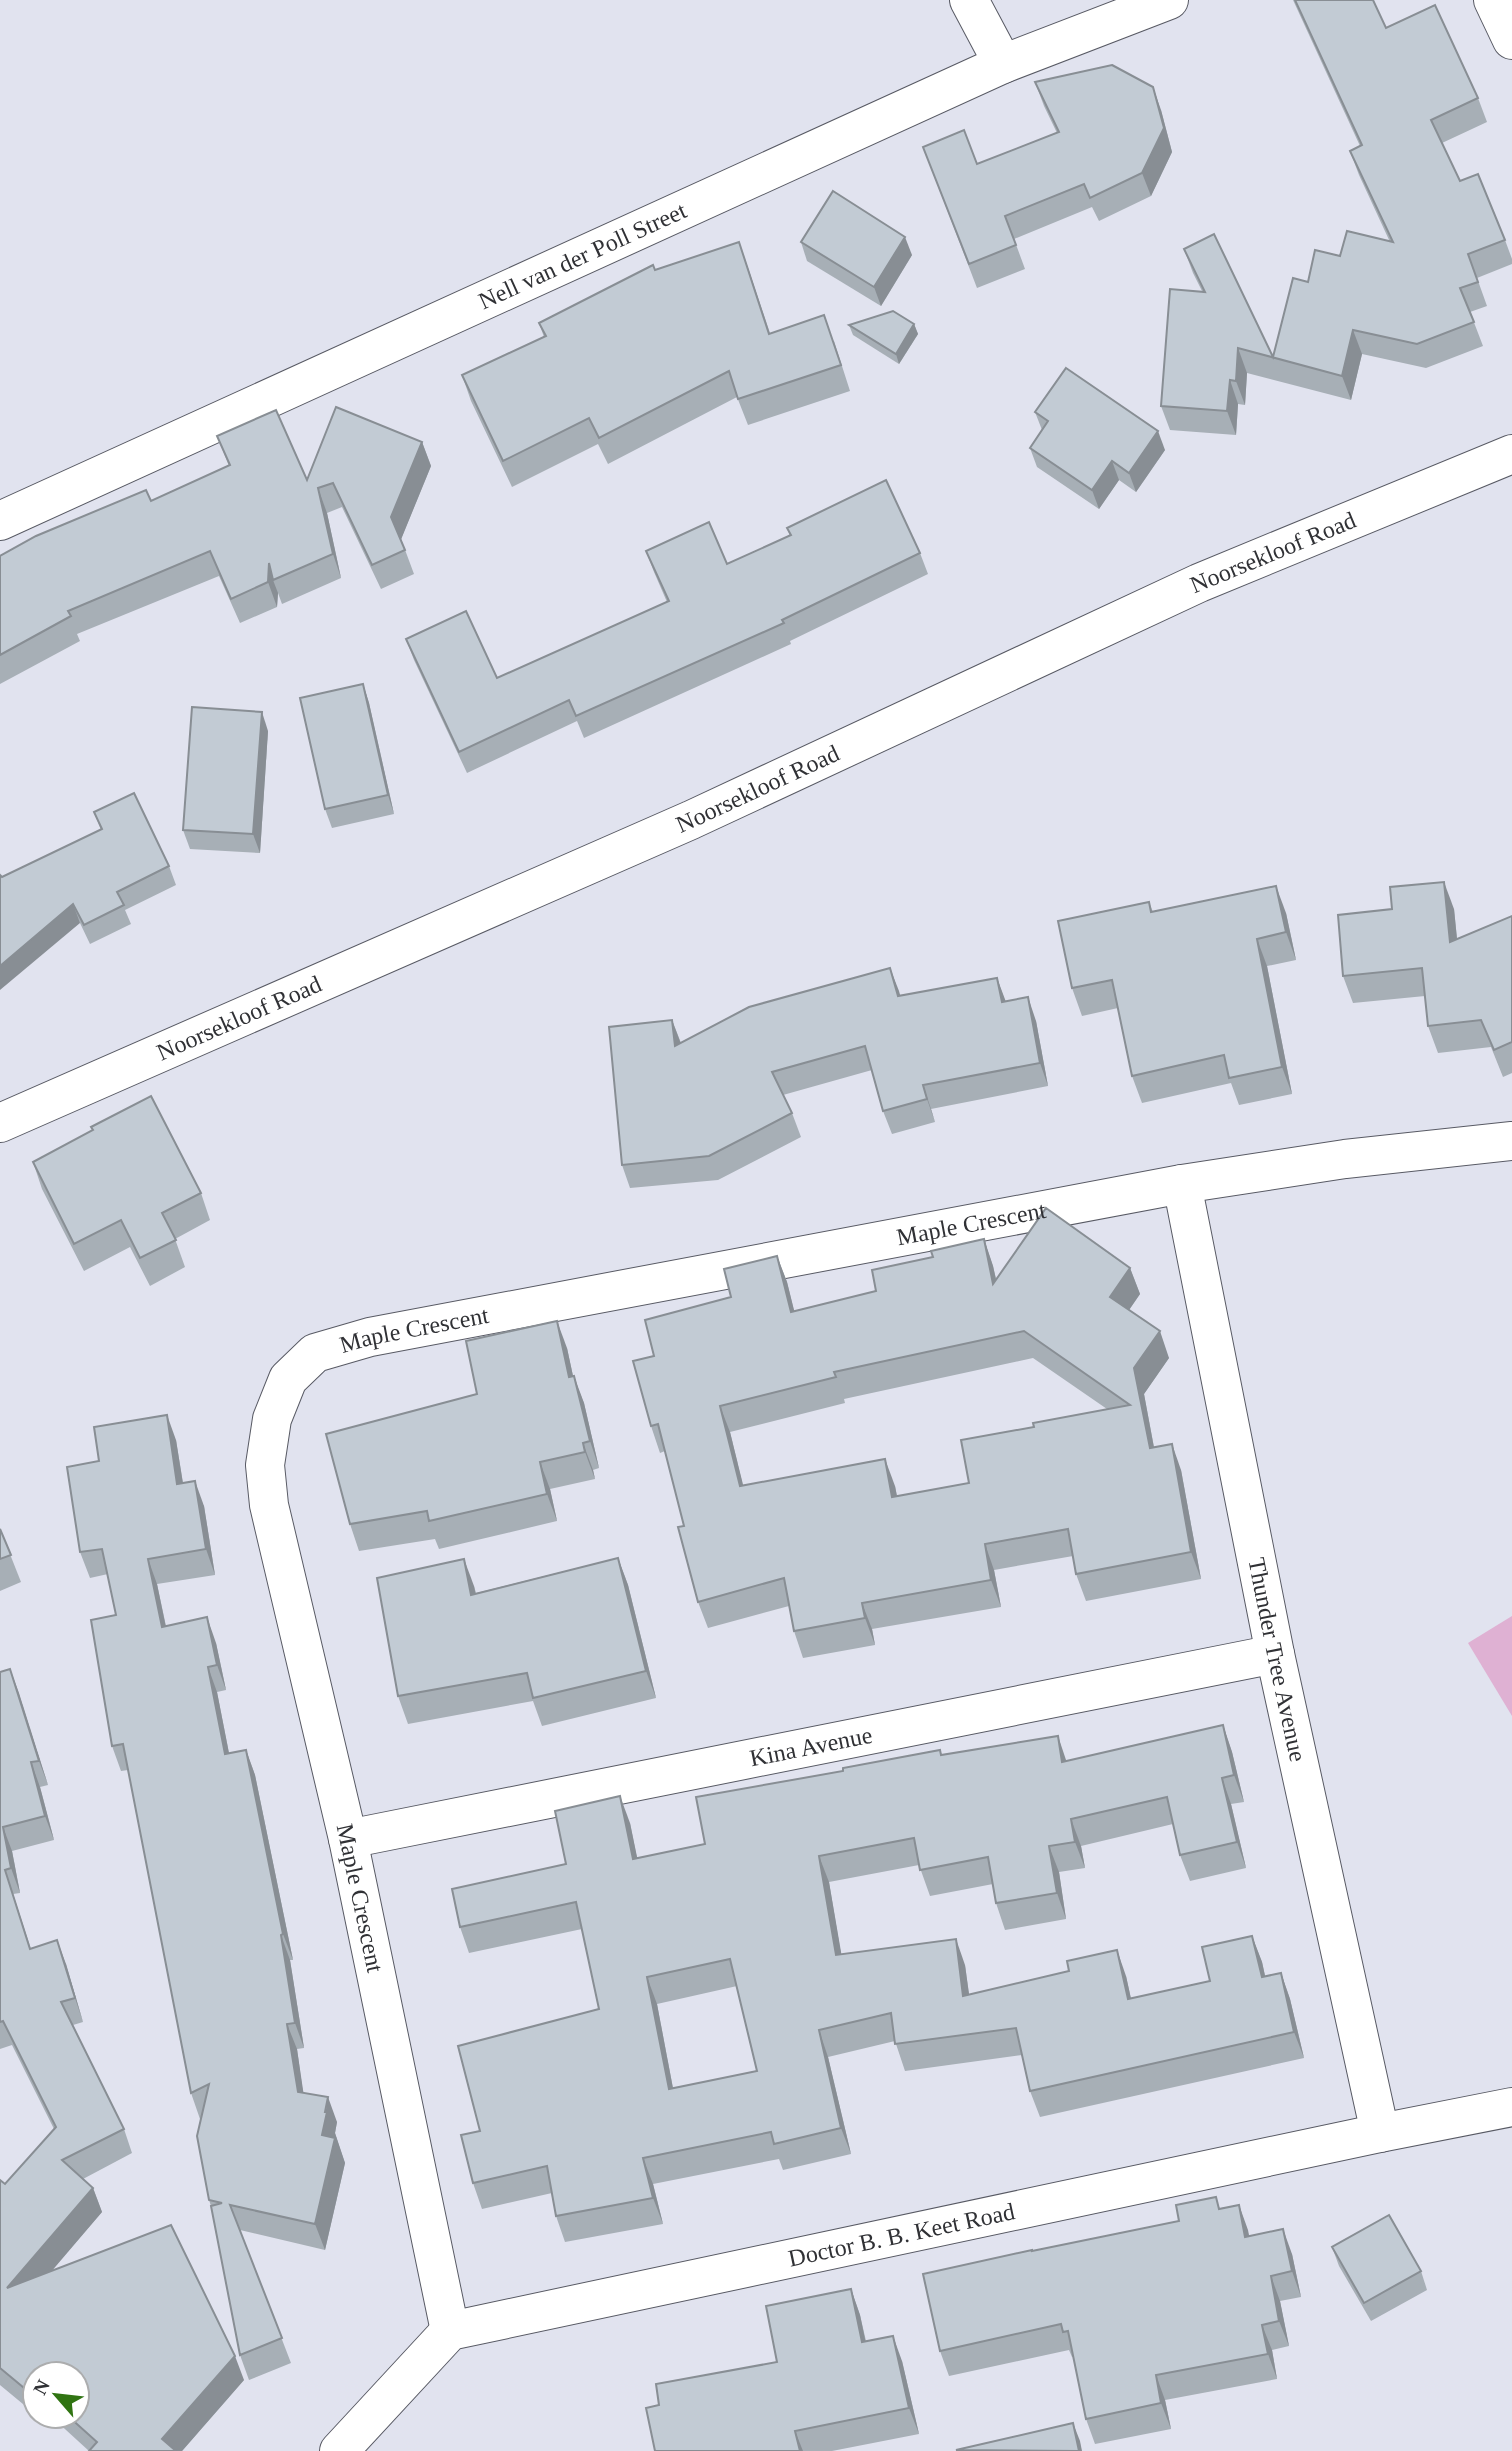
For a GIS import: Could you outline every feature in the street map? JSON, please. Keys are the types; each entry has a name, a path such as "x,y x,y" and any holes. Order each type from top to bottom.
{"street":[{"path":"969,0 1003,64"},
{"name":"Nell van der Poll Street","path":"0,521 1003,64 1169,0"},
{"path":"1493,0 1512,40"},
{"name":"Noorsekloof Road","path":"0,1123 691,820 1199,583 1512,454"},
{"name":"Maple Crescent","path":"450,2331 348,1839 269,1505 265,1465 272,1419 288,1380 315,1353 370,1337 1182,1184 1345,1159 1512,1141"},
{"name":"Thunder Tree Avenue","path":"1182,1184 1275,1654 1380,2133"},
{"name":"Kina Avenue","path":"348,1839 1275,1654"},
{"name":"Doctor B. B. Keet Road","path":"450,2331 1512,2107"},
{"path":"339,2451 450,2331"}],"shaded area":[{"path":"1512,1616 1512,1716 1468,1643"}],"building":[{"path":"1295,0 1373,0 1386,28 1435,5 1478,98 1431,120 1460,181 1478,174 1505,240 1468,254 1478,282 1460,288 1474,322 1417,344 1353,330 1342,376 1238,348 1236,381 1230,380 1227,411 1161,406 1170,289 1205,292 1184,249 1214,234 1273,357 1293,278 1308,282 1315,250 1340,256 1347,231 1393,242 1350,151 1362,145"},
{"path":"1112,65 1153,87 1164,128 1142,173 1090,198 1084,184 1005,216 1016,245 969,264 923,147 964,130 977,164 1059,132 1035,82"},
{"path":"833,191 905,237 874,287 801,242"},
{"path":"739,242 769,334 824,315 841,365 738,399 729,371 599,438 589,418 503,461 462,375 546,336 539,323 653,265 655,270"},
{"path":"893,311 914,324 896,354 849,325"},
{"path":"1066,368 1158,431 1129,473 1112,461 1092,490 1030,448 1048,421 1035,412"},
{"path":"336,407 422,442 391,517 405,550 372,565 333,483 318,488 333,554 273,580 269,563 268,582 231,599 210,551 68,611 71,616 0,655 0,556 36,536 146,490 151,501 230,465 217,436 276,410 307,480"},
{"path":"886,480 920,553 782,620 784,623 576,716 569,700 459,752 406,639 466,611 497,678 669,601 646,551 709,522 727,564 791,535 787,528"},
{"path":"363,684 388,795 325,809 300,698"},
{"path":"192,707 262,712 253,834 183,830"},
{"path":"134,793 169,866 117,892 124,905 84,925 73,904 0,966 0,875 2,877 102,829 94,812"},
{"path":"1444,882 1450,942 1512,916 1512,1042 1494,1050 1481,1020 1428,1026 1422,968 1343,976 1338,915 1392,909 1390,887"},
{"path":"1276,886 1286,932 1257,939 1282,1067 1229,1078 1224,1055 1132,1076 1112,980 1072,988 1058,921 1149,902 1151,912"},
{"path":"890,968 898,996 997,978 1002,1002 1028,997 1040,1063 923,1085 927,1099 883,1111 865,1046 772,1072 792,1113 709,1156 622,1165 609,1027 672,1020 675,1046 749,1007"},
{"path":"151,1096 201,1193 162,1213 176,1240 140,1258 121,1220 74,1244 33,1162 93,1130 91,1127"},
{"path":"1046,1208 1130,1268 1110,1297 1160,1331 1134,1368 1150,1448 1172,1444 1191,1552 1076,1574 1068,1529 985,1544 991,1580 862,1603 865,1618 794,1631 784,1578 698,1602 678,1527 684,1526 658,1424 651,1426 633,1361 654,1356 645,1320 731,1297 724,1269 777,1256 791,1312 876,1291 872,1270 933,1257 931,1251 984,1239 993,1284","holes":["1024,1331 1130,1405 961,1440 969,1483 892,1497 885,1459 740,1486 720,1406 836,1377 834,1372"]},
{"path":"557,1321 569,1377 574,1376 590,1441 583,1443 585,1452 540,1462 547,1494 429,1521 427,1511 350,1524 326,1434 477,1394 466,1341"},
{"path":"167,1415 177,1484 195,1481 206,1549 148,1559 162,1627 207,1617 217,1665 208,1667 225,1754 246,1750 283,1934 281,1935 295,2023 287,2024 298,2092 328,2097 322,2135 335,2138 315,2224 230,2205 282,2338 240,2355 211,2206 222,2203 209,2200 197,2136 209,2084 191,2093 123,1744 112,1746 91,1620 116,1615 102,1549 80,1552 67,1467 99,1461 94,1427"},
{"path":"0,1529 11,1555 0,1559"},
{"path":"618,1558 646,1671 533,1698 527,1673 398,1696 377,1578 464,1559 471,1595"},
{"path":"10,1669 39,1761 31,1762 45,1816 3,1827 11,1868 5,1870 30,1949 57,1940 75,1998 61,2002 124,2129 62,2160 93,2188 7,2288 171,2225 235,2356 162,2439 176,2451 89,2451 97,2442 84,2430 91,2430 91,2360 21,2360 21,2385 0,2368 0,2180 5,2184 56,2127 3,2021 0,2022 0,1672"},
{"path":"1223,1725 1234,1775 1222,1778 1237,1842 1180,1855 1167,1797 1071,1819 1075,1842 1049,1846 1057,1893 996,1903 988,1857 920,1870 914,1838 819,1856 836,1955 956,1939 963,1996 1069,1971 1067,1961 1117,1950 1128,1999 1210,1981 1202,1947 1252,1936 1262,1977 1281,1973 1294,2032 1030,2091 1016,2028 895,2044 891,2013 819,2030 841,2128 774,2144 771,2132 643,2158 653,2198 556,2216 547,2166 473,2183 461,2135 480,2131 458,2046 599,2009 576,1902 460,1927 452,1889 566,1864 555,1811 620,1796 633,1859 705,1844 696,1797 843,1771 843,1768 940,1750 941,1755 1058,1736 1062,1762","holes":["730,1959 757,2071 669,2089 647,1977"]},
{"path":"1216,2197 1219,2209 1239,2205 1245,2237 1283,2229 1292,2271 1271,2276 1279,2321 1262,2325 1268,2354 1156,2375 1161,2403 1086,2419 1068,2331 1063,2332 1061,2324 940,2351 923,2274 1179,2221 1176,2205"},
{"path":"1389,2215 1421,2271 1364,2303 1332,2247"},
{"path":"851,2289 862,2342 893,2336 909,2408 795,2431 800,2451 655,2451 646,2408 659,2405 656,2384 777,2362 766,2306"},
{"path":"1073,2423 1079,2451 956,2450"}]}
